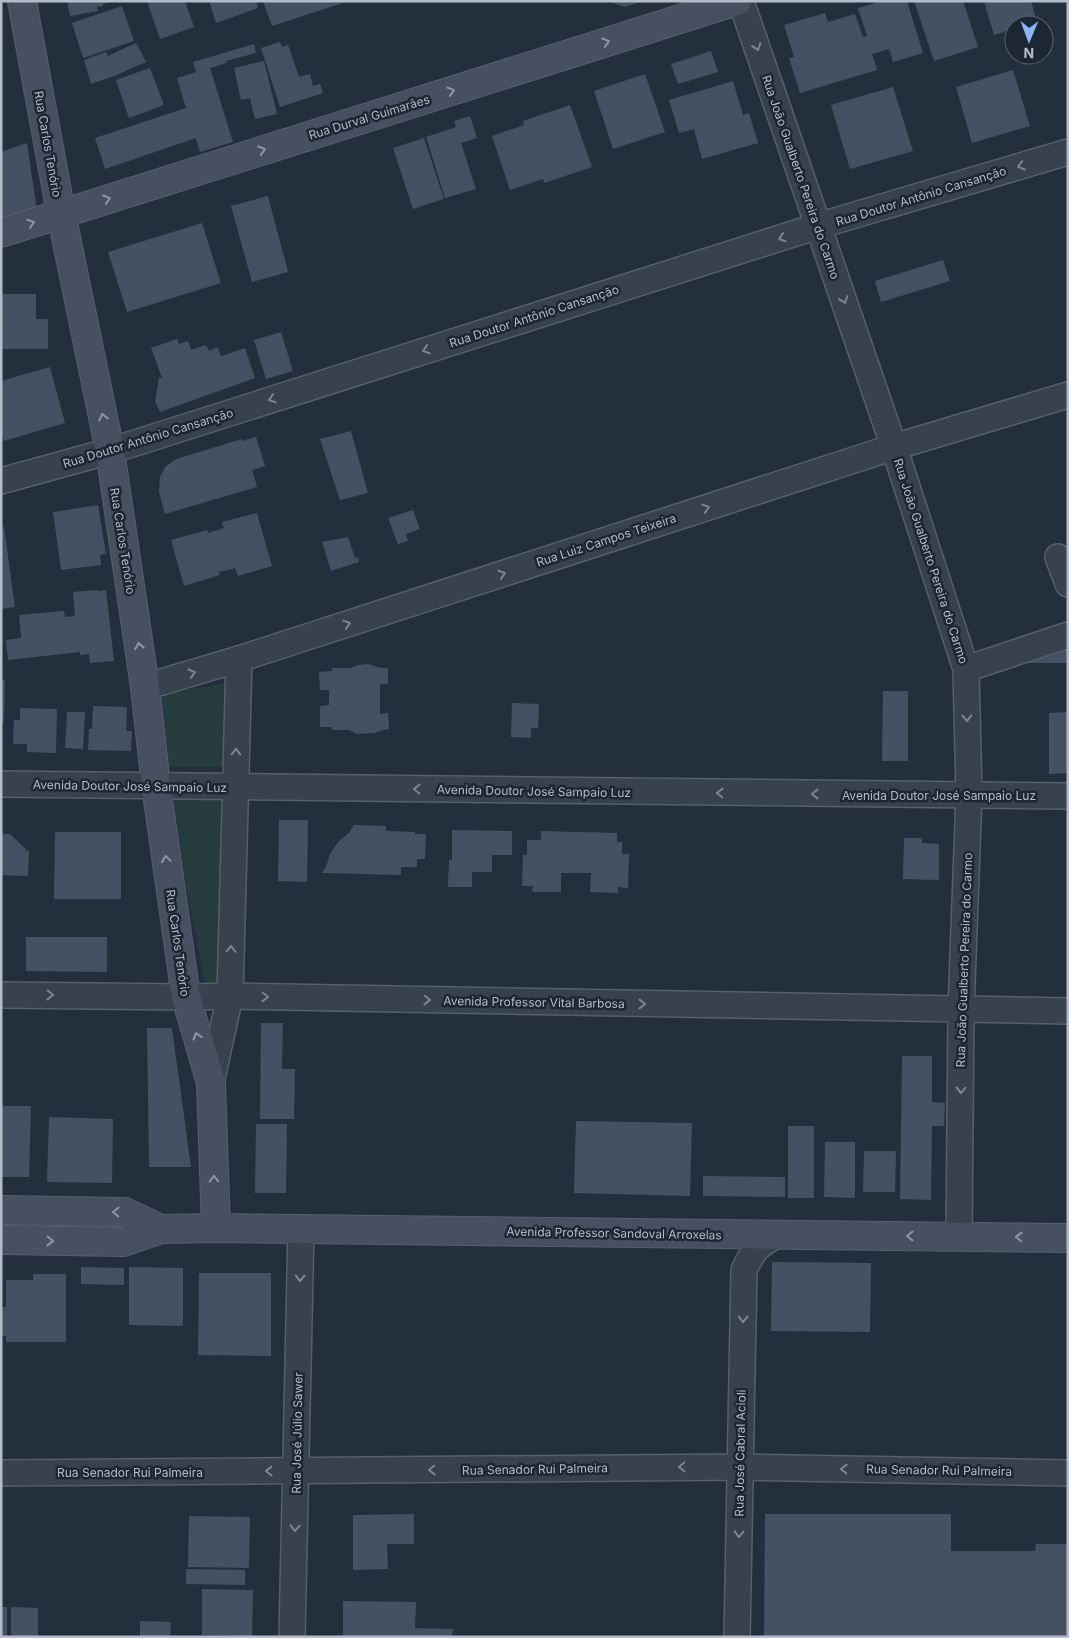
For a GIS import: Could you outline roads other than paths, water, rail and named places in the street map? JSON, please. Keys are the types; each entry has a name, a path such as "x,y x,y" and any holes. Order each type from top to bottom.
{"street":[{"name":"Rua Carlos Tenório","path":"22,1 61,213 110,451 145,687 156,786 186,998 211,1083"},
{"name":"Rua Durval Guimarães","path":"1,233 739,1"},
{"name":"Rua João Gualberto Pereira do Carmo","path":"739,1 894,447 966,669 969,795 961,1010 959,1236"},
{"name":"Rua Doutor Antônio Cansanção","path":"1,481 110,451 818,226 1068,152"},
{"name":"Rua Luiz Campos Teixeira","path":"145,687 239,659 894,447 1068,395"},
{"path":"1058,557 1068,584"},
{"path":"966,669 1068,635"},
{"name":"Rua Carlos Tenório","path":"216,1228 211,1083 230,996 239,659"},
{"name":"Avenida Doutor José Sampaio Luz","path":"1,784 1068,796"},
{"name":"Avenida Professor Vital Barbosa","path":"1,995 186,998 230,996 1068,1011"},
{"name":"Avenida Professor Sandoval Arroxelas","path":"1,1210 125,1212 161,1229"},
{"name":"Avenida Professor Sandoval Arroxelas","path":"1,1240 123,1242 161,1229 216,1228 1068,1238"},
{"name":"Rua José Júlio Sawer","path":"292,1637 301,1229"},
{"path":"706,1234 729,1246 738,1257 744,1270"},
{"name":"Rua José Cabral Acioli","path":"737,1637 744,1270 752,1253 760,1244 778,1234"},
{"name":"Rua Senador Rui Palmeira","path":"1,1473 740,1467 1068,1473"}]}
